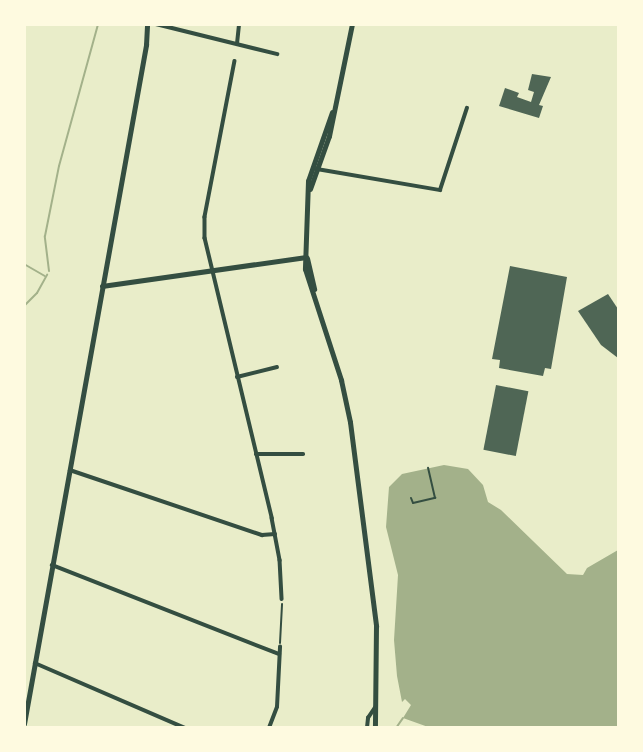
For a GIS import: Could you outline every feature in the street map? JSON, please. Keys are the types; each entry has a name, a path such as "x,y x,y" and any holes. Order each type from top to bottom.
{"main road":[{"path":"310,189 318,169 352,24"},
{"path":"332,112 311,168 306,257 311,268 315,303 341,380 350,422 376,626 377,727"}],"street":[{"path":"24,724 144,58 147,24"},
{"path":"156,24 277,54"},
{"path":"237,44 239,24"},
{"path":"235,61 205,217 205,238 275,534 282,599"},
{"path":"311,168 440,190 467,108"},
{"path":"102,286 306,257"},
{"path":"237,377 277,367"},
{"path":"256,454 303,454"},
{"path":"68,470 262,535 275,534"},
{"path":"52,565 279,654"},
{"path":"269,727 277,707 280,647"},
{"path":"35,663 185,727"},
{"path":"367,727 368,718 377,705"}],"path":[{"path":"411,498 413,503 435,498 428,468"},
{"path":"280,647 282,599"}],"shaded area":[{"path":"444,465 468,469 483,485 488,502 501,510 567,574 583,575 587,568 618,550 618,727 431,728 403,718 411,705 405,699 402,702 397,676 394,640 398,575 386,527 389,487 402,474"}],"building":[{"path":"532,74 551,77 539,105 543,106 539,118 499,106 505,88 519,93 517,97 531,102 534,92 528,90"},
{"path":"510,266 567,277 551,369 545,368 543,376 499,368 500,360 492,359"},
{"path":"608,294 618,309 618,358 601,345 578,311"},
{"path":"496,385 528,391 516,456 483,450"}],"waterway":[{"path":"49,271 45,236 59,166 98,24"},
{"path":"24,264 45,276"},
{"path":"24,306 37,293 47,275"},
{"path":"396,728 403,718"}]}
